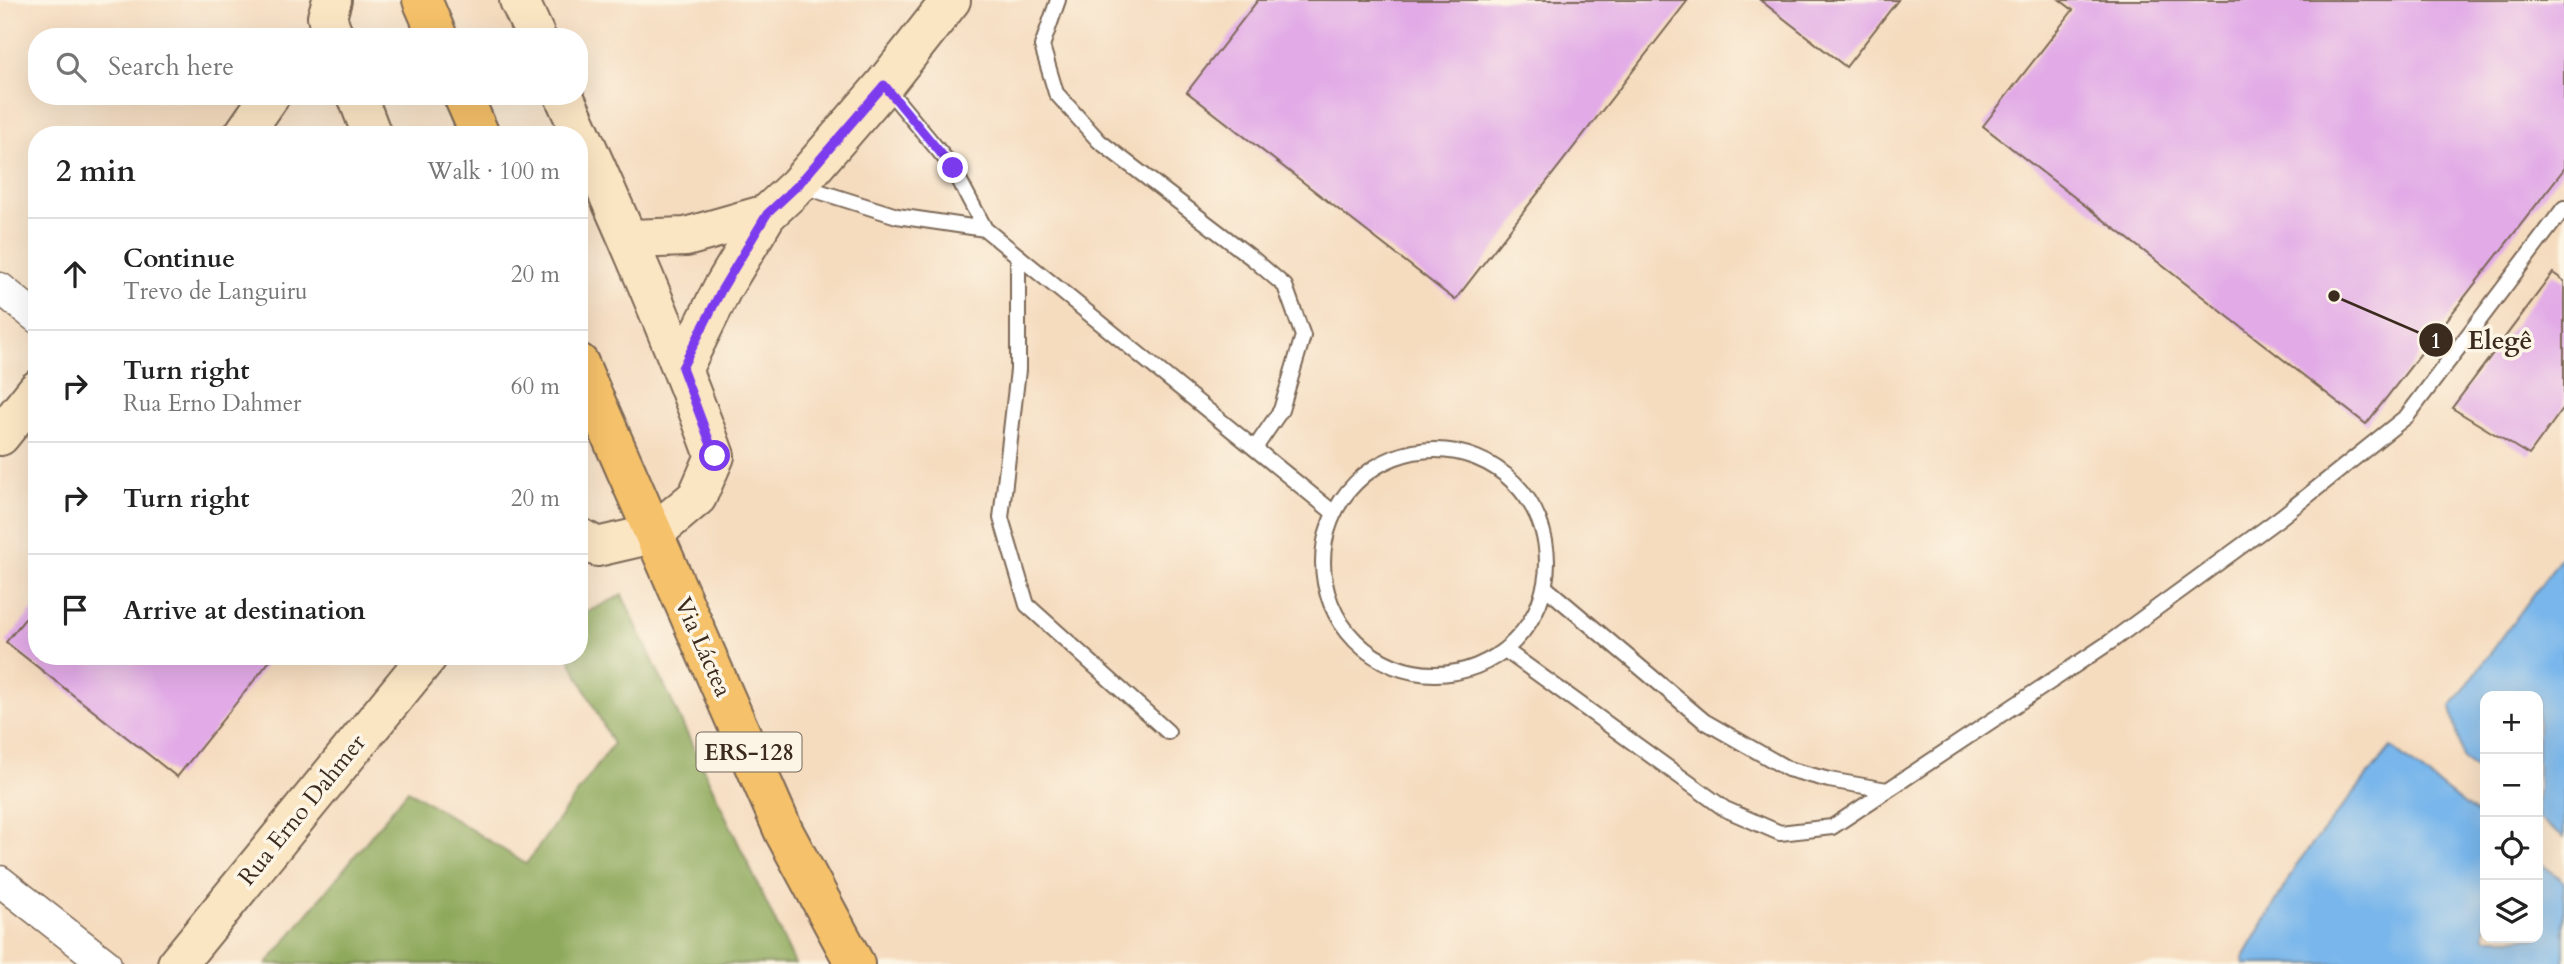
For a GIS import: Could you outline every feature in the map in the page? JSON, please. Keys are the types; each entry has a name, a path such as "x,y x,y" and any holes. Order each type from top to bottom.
{"main road":[{"path":"422,0 434,28"},
{"path":"519,0 532,28"},
{"path":"682,368 722,289 767,214 798,185 884,85 951,0"},
{"path":"249,126 264,105"},
{"path":"360,105 369,126"},
{"path":"467,105 476,126"},
{"path":"568,105 578,126"},
{"path":"588,148 630,239 715,456 698,497 653,534 597,547 588,542"},
{"path":"630,239 686,237 767,214"},
{"name":"Via Láctea","path":"588,384 784,832 855,964"},
{"path":"0,436 28,401"},
{"name":"Rua Erno Dahmer","path":"177,964 421,665"}],"street":[{"path":"0,288 28,311"},
{"path":"0,881 106,964"}],"lane":[{"path":"1058,0 1042,46 1056,93 1099,141 1285,286 1303,336 1281,410 1255,448"},
{"path":"884,85 953,168 985,229 1334,513"},
{"path":"798,185 897,216 985,229"},
{"path":"1505,650 1725,810 1780,833 1832,827 2110,642 2281,517 2407,416 2564,208"},
{"path":"1018,257 1018,370 1001,518 1027,605 1168,732"},
{"path":"1436,449 1461,452 1485,460 1506,474 1524,491 1537,513 1545,537 1548,562 1545,587 1536,611 1522,632 1505,650 1460,672 1409,672 1385,663 1364,650 1346,632 1333,611 1325,587 1322,562 1325,537 1334,513 1348,491 1365,473 1386,460 1410,452 1436,449"},
{"path":"1545,587 1704,721 1788,769 1829,780 1887,790"}],"green space":[{"path":"622,595 795,964 267,964 408,790 526,864 613,744 573,665 588,665 588,612"}],"water":[{"path":"2564,553 2564,838 2543,822 2543,691 2480,691 2480,772 2463,759 2451,707"},
{"path":"2391,747 2480,817 2480,943 2543,943 2543,865 2564,882 2564,964 2244,964 2243,959 2299,861"}],"building":[{"path":"1258,0 1688,0 1455,300 1187,92"},
{"path":"1760,0 1898,0 1846,67"},
{"path":"2060,0 2564,0 2564,169 2366,424 1983,126 2073,10"},
{"path":"2553,273 2564,281 2564,407 2529,455 2452,408"},
{"path":"28,615 28,659 6,642"},
{"path":"35,665 266,665 177,777"}],"place":[{"name":"Elegê","path":"2334,296"}],"route":[{"path":"715,456 682,368 722,289 767,214 798,185 884,85 953,168"}]}
